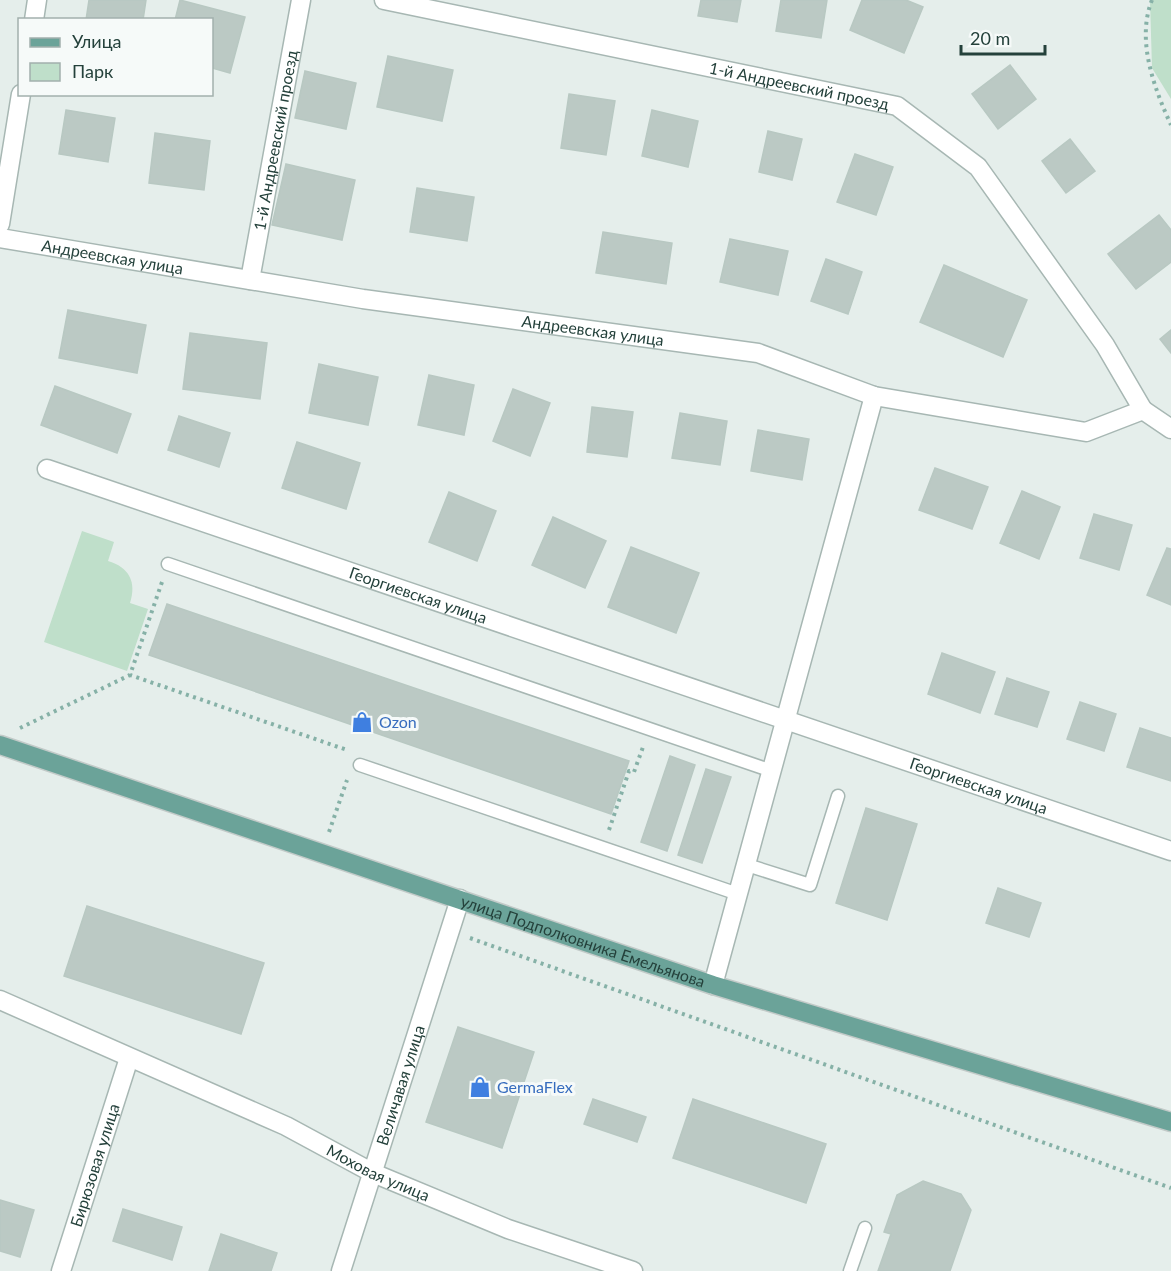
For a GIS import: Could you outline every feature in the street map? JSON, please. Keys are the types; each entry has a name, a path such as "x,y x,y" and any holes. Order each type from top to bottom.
{"main road":[{"name":"улица Подполковника Емельянова","path":"0,745 713,985 1171,1122"}],"street":[{"path":"34,18 37,0"},
{"name":"1-й Андреевский проезд","path":"250,280 301,0"},
{"name":"1-й Андреевский проезд","path":"384,0 897,106 978,167 1105,345 1143,410"},
{"path":"0,224 21,96"},
{"name":"Андреевская улица","path":"0,238 363,300 758,352 874,396 1086,432 1143,410"},
{"path":"713,985 874,396"},
{"path":"1143,410 1171,429"},
{"name":"Георгиевская улица","path":"47,470 1171,851"},
{"name":"Величавая улица","path":"340,1271 460,899"},
{"name":"Моховая улица","path":"0,1000 286,1126 373,1173 604,1266 633,1271"},
{"name":"Бирюзовая улица","path":"61,1271 129,1058"}],"lane":[{"path":"168,564 772,771"},
{"path":"356,763 738,894"},
{"path":"747,865 810,885 838,796"},
{"path":"850,1271 865,1228"}],"path":[{"path":"1152,0 1144,19 1153,86 1171,125"},
{"path":"130,675 168,564"},
{"path":"9,726 19,729 130,675 356,753 356,763 322,853"},
{"path":"603,848 629,771 634,772 649,729"},
{"path":"449,931 1171,1188"}],"green space":[{"path":"1150,0 1171,0 1171,99 1152,68"},
{"path":"82,531 114,542 108,561 121,567 130,576 132,595 130,603 148,609 127,671 44,642"}],"building":[{"path":"89,0 146,0 143,18 86,18"},
{"path":"180,0 245,17 230,73 213,68 213,18 176,18"},
{"path":"701,0 741,0 737,22 698,16"},
{"path":"781,0 827,0 821,38 776,31"},
{"path":"862,0 906,0 923,7 904,53 850,30"},
{"path":"388,56 453,70 442,121 377,107"},
{"path":"1010,65 1036,99 998,129 972,94"},
{"path":"305,71 356,83 346,129 295,118"},
{"path":"569,94 615,101 606,155 561,148"},
{"path":"66,110 115,118 108,162 59,154"},
{"path":"652,110 698,121 688,167 642,156"},
{"path":"768,131 802,139 792,180 759,172"},
{"path":"155,133 210,141 204,190 149,183"},
{"path":"1070,139 1095,171 1066,193 1042,161"},
{"path":"855,154 893,167 876,215 837,202"},
{"path":"286,164 355,180 342,240 272,225"},
{"path":"417,188 474,197 467,241 410,232"},
{"path":"1159,215 1171,230 1171,262 1136,289 1108,254"},
{"path":"603,232 672,243 666,284 596,273"},
{"path":"730,239 788,251 778,295 720,282"},
{"path":"826,259 862,272 848,314 811,301"},
{"path":"944,265 1027,300 1003,357 920,322"},
{"path":"68,310 146,325 137,373 59,358"},
{"path":"1171,330 1171,353 1160,339"},
{"path":"190,333 267,343 260,399 183,389"},
{"path":"319,364 378,377 368,425 309,413"},
{"path":"429,375 474,385 464,435 418,425"},
{"path":"55,386 131,414 117,453 41,425"},
{"path":"513,389 550,403 530,456 493,441"},
{"path":"592,407 633,412 627,457 587,452"},
{"path":"680,413 727,421 720,465 672,458"},
{"path":"179,416 230,433 219,467 168,450"},
{"path":"758,430 809,439 802,480 751,471"},
{"path":"297,442 360,463 346,509 282,488"},
{"path":"935,468 988,487 972,529 919,510"},
{"path":"1022,491 1060,507 1039,559 1000,543"},
{"path":"449,492 496,511 477,561 429,542"},
{"path":"1094,514 1132,525 1119,570 1080,558"},
{"path":"553,517 606,541 585,588 532,565"},
{"path":"631,547 699,573 676,633 608,607"},
{"path":"1167,548 1171,549 1171,605 1147,595"},
{"path":"167,604 629,761 611,814 149,655"},
{"path":"942,653 995,672 980,713 928,694"},
{"path":"1007,678 1049,692 1037,727 995,714"},
{"path":"1080,702 1116,714 1104,751 1067,739"},
{"path":"1140,728 1171,738 1171,781 1127,767"},
{"path":"670,756 695,765 667,851 641,842"},
{"path":"706,769 731,777 702,863 678,855"},
{"path":"866,808 917,824 887,920 836,903"},
{"path":"998,888 1041,903 1029,937 986,923"},
{"path":"87,906 264,963 241,1034 64,976"},
{"name":"GermaFlex","path":"458,1027 534,1052 502,1148 426,1122"},
{"path":"593,1099 646,1117 637,1142 584,1124"},
{"path":"693,1099 826,1144 806,1203 673,1158"},
{"path":"923,1181 961,1194 971,1210 950,1271 878,1271 891,1234 884,1232 897,1195"},
{"path":"0,1200 34,1210 20,1257 0,1251"},
{"path":"123,1209 182,1227 172,1260 113,1241"},
{"path":"221,1234 277,1253 271,1271 209,1271"}],"place":[{"name":"Ozon","path":"362,722"},
{"name":"GermaFlex","path":"480,1087"}]}
